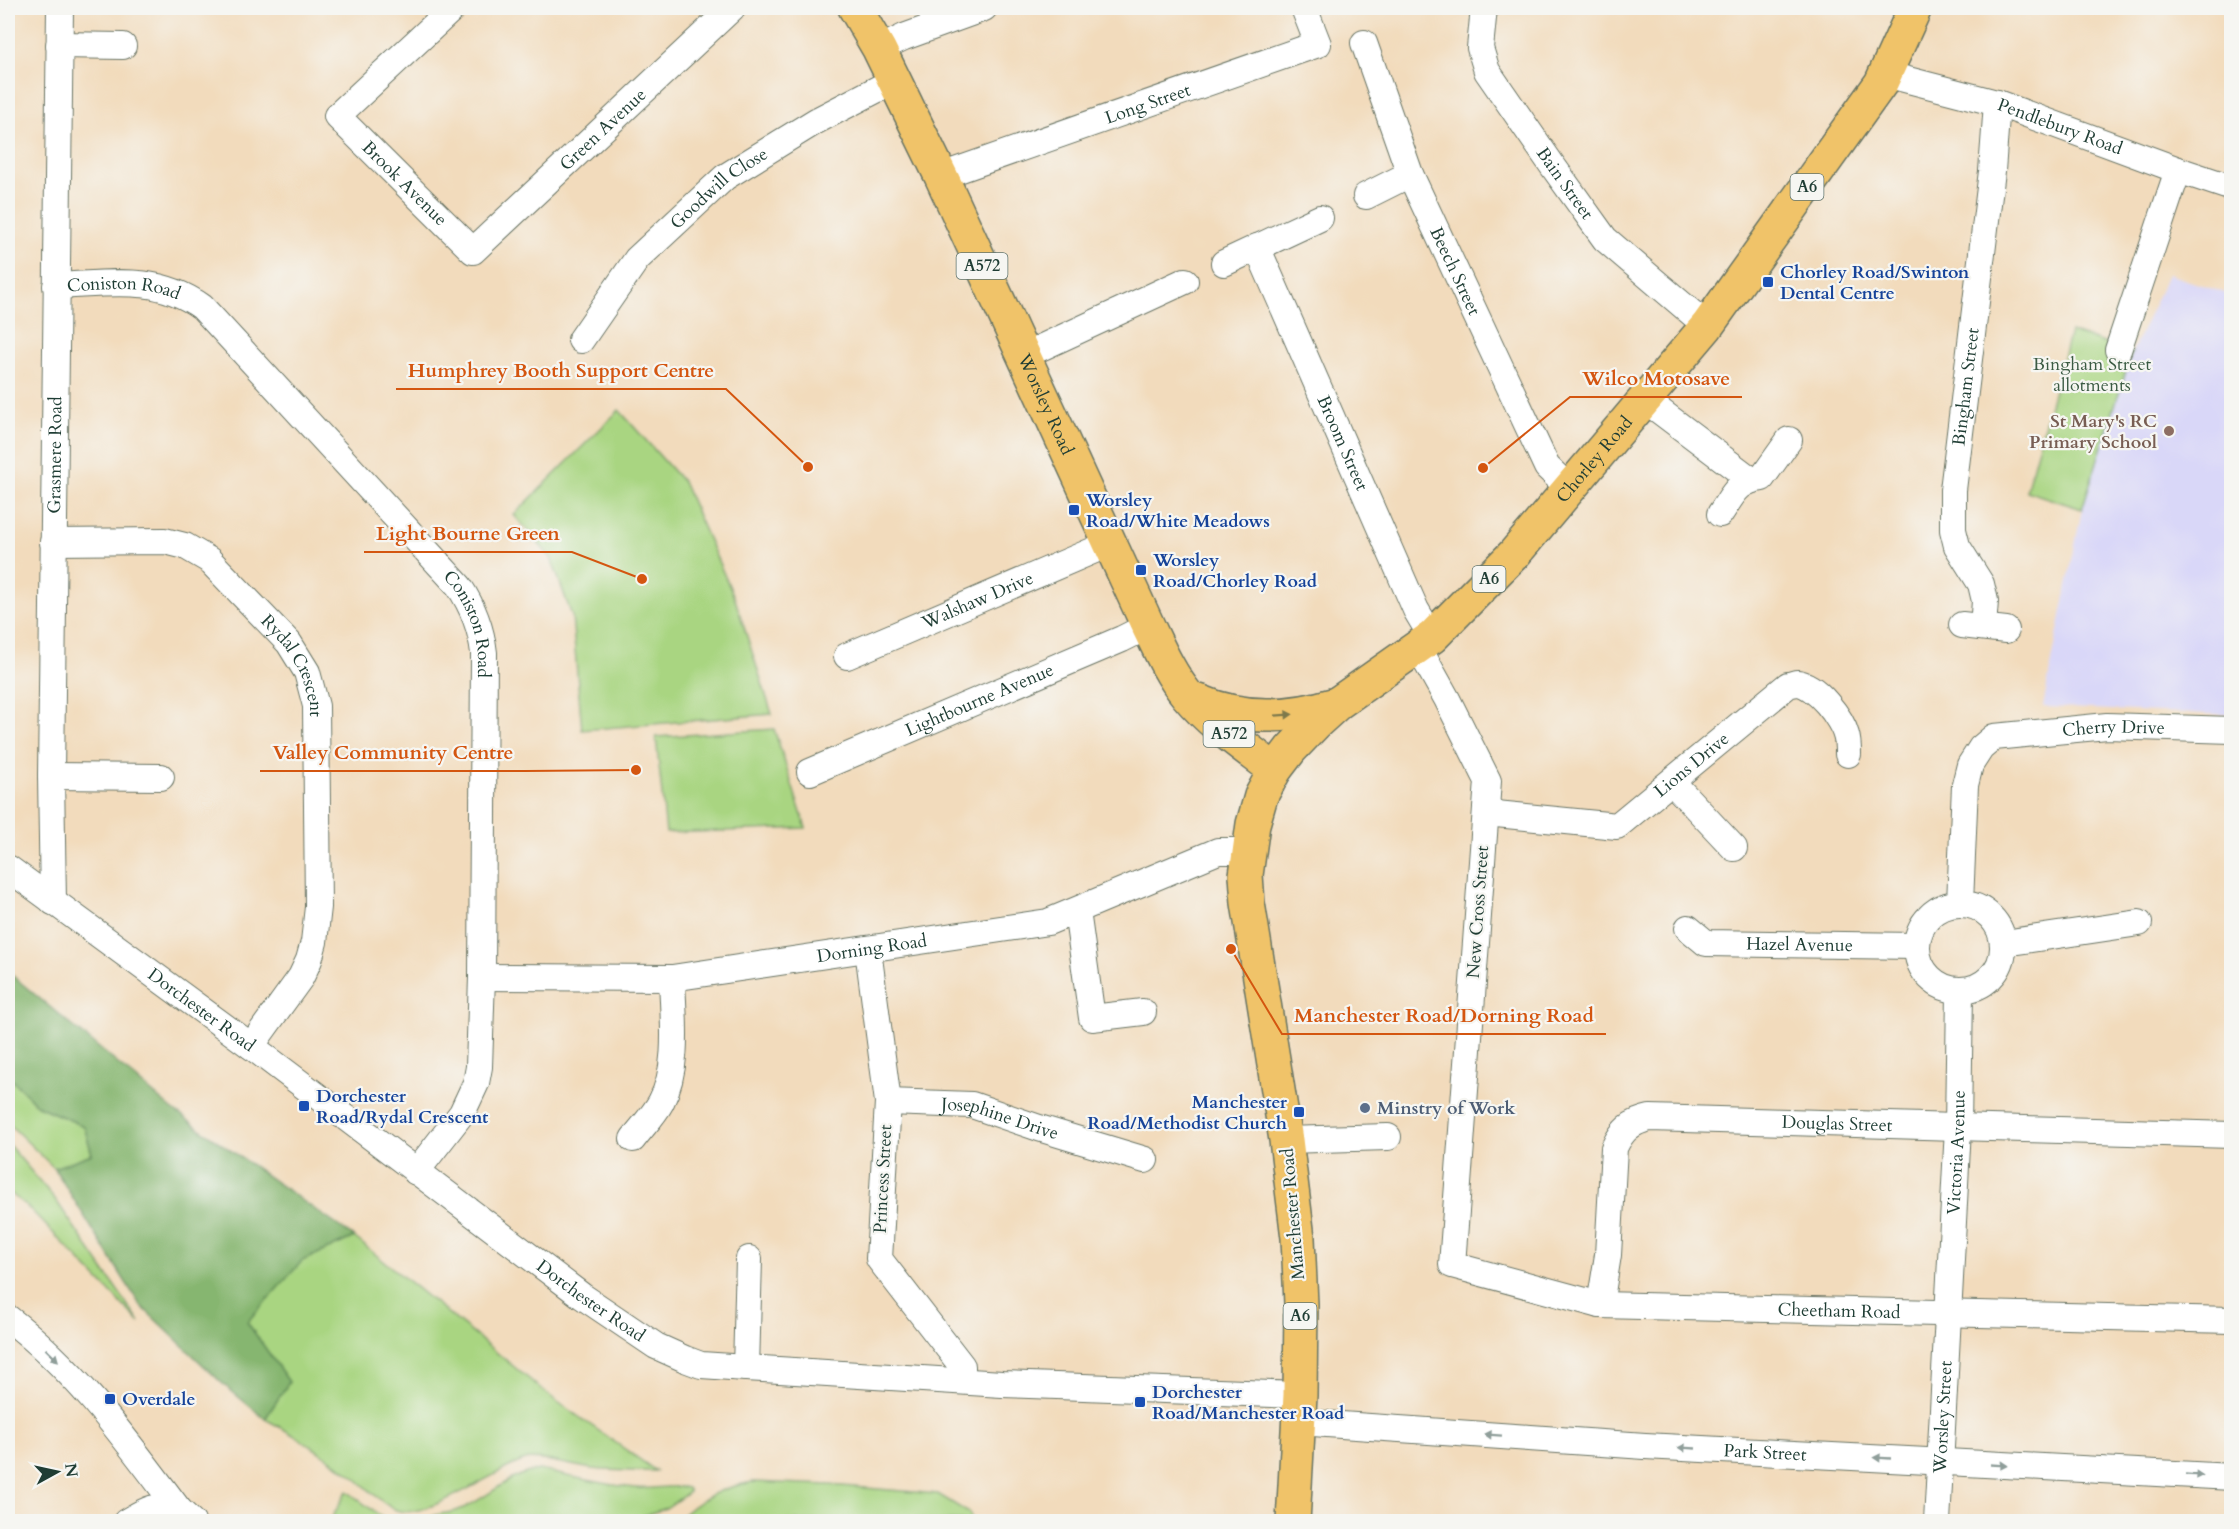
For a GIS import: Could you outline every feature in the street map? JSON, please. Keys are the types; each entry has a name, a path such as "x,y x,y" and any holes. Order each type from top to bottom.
{"main road":[{"name":"Worsley Road","path":"855,8 895,80 941,176 1171,672 1187,695 1230,735 1275,770"},
{"name":"Chorley Road","path":"1275,770 1291,749 1338,703 1425,642 1514,554 1707,326 1881,83 1916,8"},
{"path":"1187,695 1228,711 1257,716 1299,714 1338,703"},
{"name":"Manchester Road","path":"1275,770 1262,796 1253,824 1246,875 1248,903 1286,1140 1298,1238 1301,1304 1299,1408 1293,1521"}],"street":[{"name":"Grasmere Road","path":"53,902 51,776 60,8"},
{"name":"Brook Avenue","path":"453,8 337,116 473,250"},
{"name":"Green Avenue","path":"473,250 732,8"},
{"path":"879,49 904,37 984,8"},
{"name":"Long Street","path":"941,176 1318,44 1304,8"},
{"name":"Bain Street","path":"1484,8 1480,48 1487,71 1545,156 1605,240 1707,326"},
{"name":"Beech Street","path":"1364,43 1410,174 1547,467 1569,488"},
{"path":"59,45 123,46"},
{"name":"Pendlebury Road","path":"1885,74 1996,103 2232,188"},
{"name":"Goodwill Close","path":"581,340 637,259 725,177 816,121 895,80"},
{"name":"Bingham Street","path":"1984,627 1985,601 1981,584 1957,546 1953,530 1953,489 1992,171 1996,103"},
{"path":"2118,350 2178,170"},
{"path":"1366,196 1410,174"},
{"path":"1224,263 1320,218"},
{"name":"Broom Street","path":"1257,247 1416,610 1425,642"},
{"path":"1023,356 1185,281"},
{"name":"Coniston Road","path":"56,286 147,283 178,292 202,307 459,585 469,600 482,635 484,653 482,977 479,1059 476,1083 462,1113 416,1172"},
{"path":"1644,399 1750,479"},
{"path":"1720,514 1741,483 1750,479 1762,478 1789,440"},
{"name":"Rydal Crescent","path":"53,542 165,541 198,552 209,560 289,643 307,672 313,689 317,723 318,907 315,942 301,977 251,1047"},
{"name":"Walshaw Drive","path":"847,656 1111,543"},
{"name":"Lightbourne Avenue","path":"810,772 1148,626"},
{"name":"New Cross Street","path":"1425,642 1447,699 1488,782 1452,1265"},
{"name":"Lions Drive","path":"1486,813 1617,826 1788,685 1797,682 1807,686 1822,698 1842,723 1847,736 1848,754"},
{"name":"Cherry Drive","path":"1960,903 1965,785 1970,765 1981,748 1995,737 2107,726 2232,730"},
{"path":"51,776 160,777"},
{"path":"1672,782 1734,848"},
{"name":"Dorning Road","path":"482,977 672,978 1048,922 1218,851 1248,851"},
{"name":"Dorchester Road","path":"8,868 582,1296 656,1346 701,1365 962,1381 1299,1408"},
{"path":"1960,903 1973,905 1994,919 2001,930 2004,943 2000,964 1988,982 1975,989 1960,991 1947,989 1934,982 1925,972 1919,960 1917,946 1922,927 1935,911 1960,903"},
{"path":"1077,911 1092,1018 1143,1012"},
{"path":"2004,943 2139,923"},
{"name":"Hazel Avenue","path":"1688,928 1706,943 1917,946"},
{"name":"Princess Street","path":"868,950 888,1102 879,1259 962,1366 962,1381"},
{"path":"633,1139 660,1103 668,1086 672,1068 672,978"},
{"name":"Victoria Avenue","path":"1948,1313 1958,1128 1960,991"},
{"name":"Josephine Drive","path":"888,1102 972,1105 1144,1160"},
{"name":"Douglas Street","path":"1600,1305 1608,1255 1614,1148 1619,1136 1638,1120 1650,1118 2232,1135"},
{"path":"1286,1140 1388,1137"},
{"path":"746,1368 749,1259"},
{"name":"Cheetham Road","path":"1452,1265 1600,1305 2232,1320"},
{"name":"Worsley Street","path":"1937,1521 1948,1313"},
{"path":"8,1318 35,1339 91,1396 186,1516"},
{"name":"Park Street","path":"1299,1408 1645,1446 2232,1477"},
{"path":"126,1521 147,1510 165,1506 186,1516"}],"shaded area":[{"name":"St Mary's RC Primary School","path":"2168,274 2231,295 2231,715 2043,707 2082,509 2132,352"}],"green space":[{"name":"Bingham Street allotments","path":"2070,332 2132,352 2082,509 2026,491"},
{"path":"619,410 683,482 735,599 772,714 582,730 572,616 551,558 514,515"},
{"path":"774,729 806,828 666,833 656,737"},
{"path":"8,972 172,1109 354,1237 302,1261 247,1322 289,1382 265,1419 223,1384 140,1305 54,1168 92,1154 84,1126 38,1106 8,1076"},
{"path":"8,1076 38,1106 84,1126 92,1154 54,1168 8,1123"},
{"path":"8,1144 55,1199 140,1323 33,1212 8,1191"},
{"path":"354,1237 555,1400 656,1471 592,1469 531,1459 512,1465 444,1501 412,1511 400,1511 382,1501 321,1453 265,1419 289,1382 247,1322 302,1261"},
{"path":"540,1470 612,1485 642,1488 681,1487 687,1488 689,1492 666,1508 629,1521 426,1521 436,1515 456,1511 478,1501 517,1477"},
{"path":"753,1482 830,1485 938,1494 969,1513 973,1521 677,1521 702,1500 731,1487"},
{"path":"347,1491 387,1521 330,1521"}],"place":[{"name":"Chorley Road/Swinton Dental Centre","path":"1768,282"},
{"name":"St Mary's RC Primary School","path":"2169,431"},
{"name":"Humphrey Booth Support Centre","path":"808,467"},
{"name":"Wilco Motosave","path":"1483,468"},
{"name":"Worsley Road/White Meadows","path":"1074,510"},
{"name":"Worsley Road/Chorley Road","path":"1141,570"},
{"name":"Light Bourne Green","path":"642,579"},
{"name":"Valley Community Centre","path":"636,770"},
{"name":"Manchester Road/Dorning Road","path":"1231,949"},
{"name":"Dorchester Road/Rydal Crescent","path":"304,1106"},
{"name":"Minstry of Work","path":"1365,1108"},
{"name":"Manchester Road/Methodist Church","path":"1299,1112"},
{"name":"Overdale","path":"110,1399"},
{"name":"Dorchester Road/Manchester Road","path":"1140,1402"}]}
